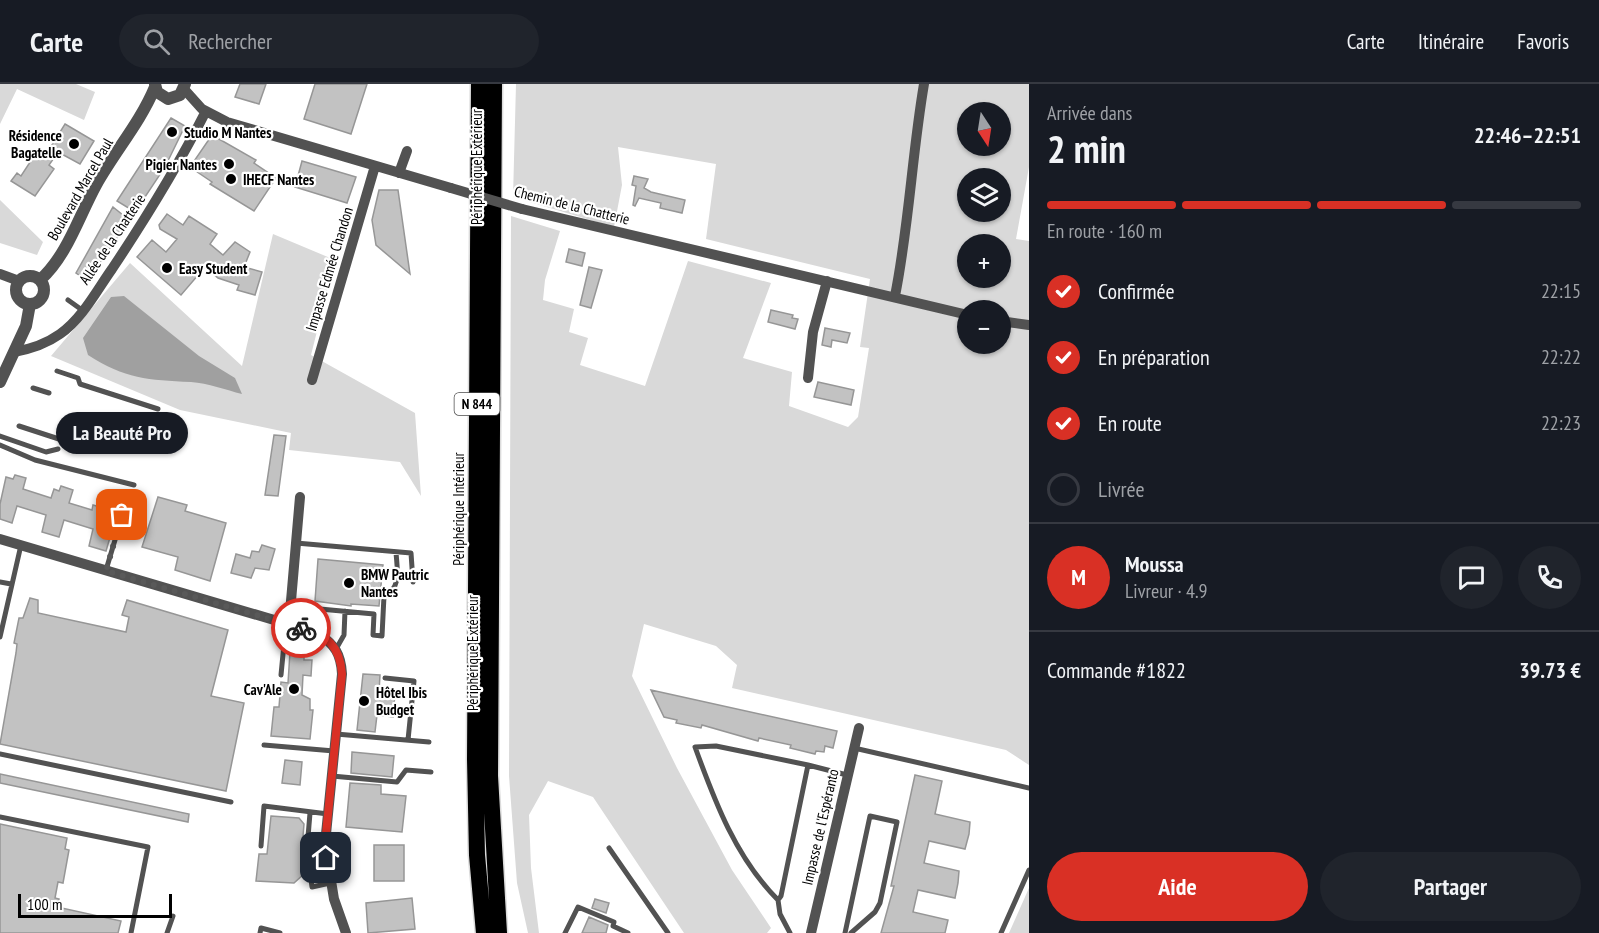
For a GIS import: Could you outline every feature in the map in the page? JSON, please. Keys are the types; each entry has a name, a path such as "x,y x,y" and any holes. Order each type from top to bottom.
{"highway":[{"name":"Périphérique Intérieur","path":"479,84 475,723 479,879 484,933"},
{"name":"Périphérique Extérieur","path":"494,84 491,827 499,933"},
{"path":"491,827 500,839 511,933"},
{"path":"472,933 471,891 479,879"}],"street":[{"path":"895,296 903,257 916,132 924,84"},
{"path":"157,89 175,98 184,87"},
{"name":"Chemin de la Chatterie","path":"184,87 206,111 227,122 451,189 522,209 957,312"},
{"name":"Boulevard Marcel Paul","path":"40,280 55,265 97,184 157,89"},
{"name":"Allée de la Chatterie","path":"14,352 32,349 55,337 82,310 175,171 206,111"},
{"path":"399,173 407,151"},
{"name":"Impasse Edmée Chandon","path":"312,380 375,166"},
{"path":"0,274 19,281 30,276 40,280 44,285 43,295 35,303 24,302 16,293 19,281"},
{"path":"808,378 813,332 827,281"},
{"path":"0,382 26,326 30,304"},
{"path":"1011,323 1029,325"},
{"path":"287,624 300,497"},
{"path":"0,539 318,633 332,643 341,658 342,674 325,844 330,883 346,933"},
{"name":"Impasse de l'Espéranto","path":"811,933 859,728"}],"lane":[{"path":"68,300 82,310"},
{"path":"57,370 78,378 80,384 158,409"},
{"path":"33,388 49,393"},
{"path":"19,426 62,440"},
{"path":"0,436 46,452 58,449"},
{"path":"0,445 35,460 134,485"},
{"path":"21,454 23,445"},
{"path":"106,571 127,500 122,493"},
{"path":"296,543 411,553 413,582"},
{"path":"0,637 21,545"},
{"path":"309,608 374,614 373,635 381,636 384,596 391,593 397,584 396,552"},
{"path":"0,582 11,584"},
{"path":"336,649 344,634 345,611"},
{"path":"281,675 287,624"},
{"path":"385,678 414,681 408,740"},
{"path":"336,734 429,742"},
{"path":"264,745 334,751"},
{"path":"790,933 780,914 778,900 745,859 726,825 695,747 716,746 847,775"},
{"path":"854,748 1029,788"},
{"path":"0,754 231,802"},
{"path":"778,900 781,896 808,765"},
{"path":"332,776 397,782 406,770 431,772"},
{"path":"261,846 264,806 328,814"},
{"path":"310,813 307,849 312,887 330,883"},
{"path":"845,933 870,816 897,822 880,903 875,912 850,933"},
{"path":"0,817 148,847 131,933"},
{"path":"609,848 668,933"},
{"path":"1001,933 1029,870"},
{"path":"565,933 578,907 614,922 613,926 628,933"},
{"path":"167,933 173,916"},
{"path":"260,933 261,928 280,933"}],"shaded area":[{"path":"0,84 76,84 95,92 84,120 17,89 0,124"},
{"path":"516,84 1029,84 1029,167 1016,239 1029,241 1029,765 1006,750 732,688 737,665 716,646 644,624 632,676 677,768 732,870 771,928 767,933 684,933 593,797 548,781 529,815 531,868 539,933 528,933 517,883 509,776 511,216 560,231 545,280 543,300 574,309 569,332 588,338 580,365 645,386 688,261 771,283 743,358 792,372 789,406 848,427 858,417 869,348 860,347 870,279 706,239 716,164 618,147 622,185 614,227 513,197"},
{"path":"0,200 43,242 37,255 0,243"},
{"path":"273,234 335,260 311,355 415,413 421,496 400,462 289,450 291,433 180,410 51,356 130,263 242,366"},
{"path":"124,296 199,356 235,378 242,394 210,385 137,377 114,369 88,355 83,338 111,297"},
{"path":"1029,888 1029,933 1009,933"}],"building":[{"path":"240,84 266,84 259,104 235,97"},
{"path":"315,84 367,84 351,134 304,119"},
{"path":"171,118 185,126 165,167 135,212 117,201"},
{"path":"65,124 94,141 80,164 58,152 49,165 54,169 35,196 11,181 17,173 21,176 36,153 44,158"},
{"path":"212,135 256,160 254,163 276,178 254,211 210,184 212,182 190,167"},
{"path":"302,161 356,177 347,203 295,187"},
{"path":"634,176 648,179 644,188 651,192 685,200 682,213 660,208 661,203 639,198 635,206 633,205 636,186 632,185"},
{"path":"379,190 398,190 410,274 376,245 372,220"},
{"path":"113,207 129,220 88,281 76,273"},
{"path":"167,214 183,225 189,216 217,234 210,244 223,255 235,242 250,252 244,267 262,272 255,295 237,290 239,285 218,278 205,267 181,295 137,257 152,240 166,252 177,239 160,229 159,225"},
{"path":"569,249 585,253 582,266 566,262"},
{"path":"589,267 602,270 591,308 580,305"},
{"path":"771,310 793,315 792,318 798,319 795,329 768,322"},
{"path":"825,328 850,333 847,343 832,340 831,347 822,345"},
{"path":"818,382 854,390 851,405 814,397"},
{"path":"274,435 286,436 278,496 265,495"},
{"path":"15,475 26,478 23,489 51,498 54,489 59,491 61,486 73,490 69,503 92,510 93,505 100,507 103,497 115,501 113,505 119,507 106,551 89,546 93,529 64,520 59,537 42,532 46,515 17,506 12,523 0,519 0,504 6,477 13,479"},
{"path":"158,497 187,505 185,511 226,523 210,581 175,570 178,557 142,547"},
{"path":"262,545 275,549 269,570 255,568 251,578 231,573 236,554 250,558 252,551 259,552"},
{"name":"BMW Pautric Nantes","path":"318,559 383,565 379,606 351,604 351,606 315,601"},
{"path":"30,598 38,600 38,613 126,632 129,617 122,615 127,600 228,630 211,696 244,703 226,791 0,744 16,653 17,644 14,643 19,618 23,618"},
{"path":"290,652 304,653 304,660 312,660 311,676 303,675 302,695 310,699 310,710 313,710 310,739 271,736 274,707 279,707 281,682 288,683"},
{"path":"363,674 380,675 379,692 395,693 393,717 377,715 375,732 357,730"},
{"path":"651,690 837,731 833,748 825,746 824,752 816,751 815,754 790,748 791,745 759,738 758,741 702,725 701,728 676,723 677,720 664,717"},
{"path":"352,752 394,756 392,777 351,773"},
{"path":"285,760 302,762 300,785 282,783"},
{"path":"0,774 189,814 188,822 0,783"},
{"path":"915,775 942,781 935,814 970,822 969,834 965,849 929,841 924,863 959,871 955,898 918,890 913,912 948,920 945,933 881,933 894,886 891,886"},
{"path":"350,783 381,785 381,794 406,796 402,832 346,827"},
{"path":"271,816 299,818 304,824 301,860 305,873 294,883 256,881 259,854 267,854"},
{"path":"0,824 67,838 65,849 69,850 63,883 58,882 55,898 59,899 57,907 121,921 118,933 0,933"},
{"path":"374,845 404,845 404,881 374,881"},
{"path":"412,898 415,929 368,933 366,903"},
{"path":"595,899 609,903 606,913 592,908"},
{"path":"589,917 608,925 606,933 582,933"}],"way so far":[{"path":"122,515 106,571 301,628"}],"place":[{"name":"Studio M Nantes","path":"172,132"},
{"name":"Résidence Bagatelle","path":"74,144"},
{"name":"Pigier Nantes","path":"229,164"},
{"name":"IHECF Nantes","path":"231,179"},
{"name":"Easy Student","path":"167,268"},
{"name":"La Beauté Pro","path":"122,515"},
{"name":"BMW Pautric Nantes","path":"349,583"},
{"name":"Cav'Ale","path":"294,689"},
{"name":"Hôtel Ibis Budget","path":"364,701"}],"route":[{"path":"301,628 318,633 332,643 341,658 342,674 325,844 326,858"}]}
